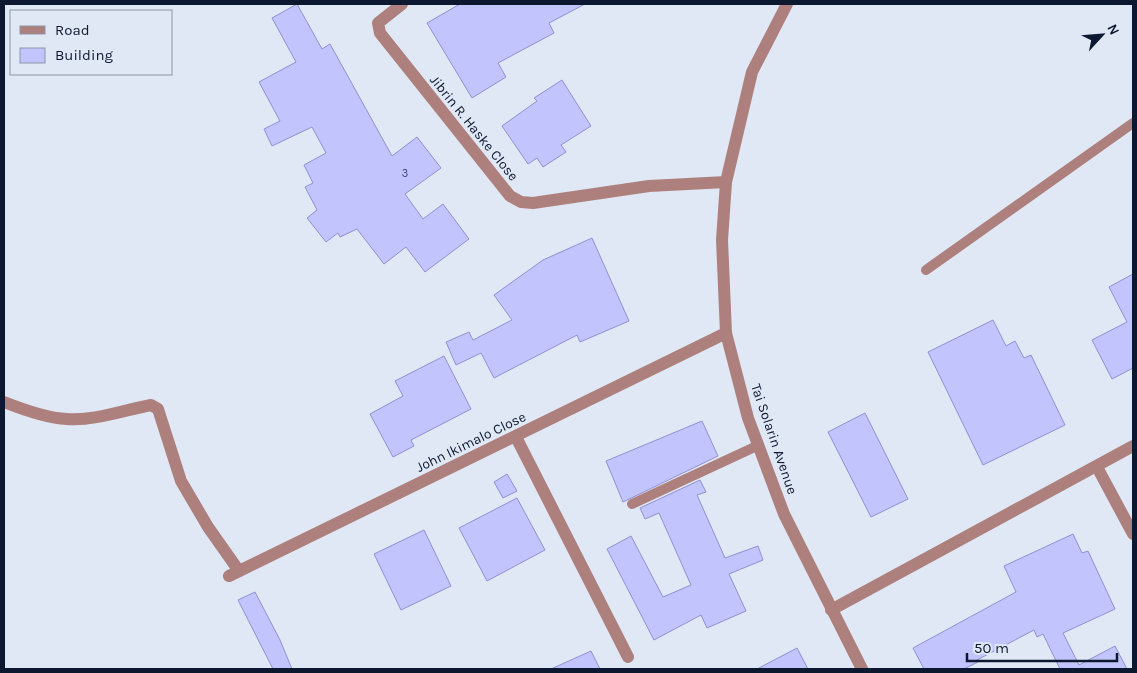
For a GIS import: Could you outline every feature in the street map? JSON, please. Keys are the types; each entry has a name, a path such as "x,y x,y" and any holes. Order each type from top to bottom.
{"street":[{"name":"Jibrin R. Haske Close","path":"402,4 378,23 380,33 510,196 521,202 533,203 649,186 726,182"},
{"name":"Tai Solarin Avenue","path":"787,4 752,72 726,182 722,240 726,333 748,418 784,514 862,669"},
{"name":"John Ikimalo Close","path":"4,402 29,411 67,419 94,417 152,405 158,409 181,481 234,573 726,333"},
{"path":"516,437 628,657"},
{"path":"831,610 1098,467 1133,446"},
{"path":"1098,467 1133,534"}],"lane":[{"path":"926,270 1133,124"},
{"path":"632,504 758,445"}],"building":[{"path":"297,4 322,49 330,44 392,156 417,137 441,168 405,194 423,219 443,204 469,239 425,272 406,247 384,264 357,229 340,237 338,233 326,242 307,218 317,210 305,187 313,183 304,165 326,153 312,127 272,146 264,129 280,121 259,82 296,62 272,18"},
{"path":"460,4 585,4 549,23 554,33 498,63 506,77 472,98 427,23"},
{"path":"562,80 591,126 561,145 566,152 543,167 537,158 528,164 502,126 537,101 534,98"},
{"path":"592,238 629,321 580,342 577,335 494,378 481,353 456,365 446,342 469,332 473,340 512,320 494,295 543,260"},
{"path":"1133,274 1133,368 1112,379 1092,340 1127,322 1109,287"},
{"path":"993,320 1006,346 1015,341 1024,358 1031,355 1065,425 983,465 928,352"},
{"path":"444,356 471,409 411,440 414,446 393,457 370,414 403,396 395,381"},
{"path":"865,413 908,499 871,517 828,432"},
{"path":"702,421 718,456 623,502 606,461"},
{"path":"507,474 517,491 503,498 494,482"},
{"path":"700,480 706,492 697,495 725,558 758,546 763,560 729,574 746,611 707,628 701,615 654,640 607,549 631,536 663,597 691,585 659,513 645,519 640,508"},
{"path":"517,498 545,550 487,581 459,528"},
{"path":"424,530 451,586 401,610 374,554"},
{"path":"1073,534 1082,553 1088,551 1115,609 1063,633 1079,665 1115,646 1127,669 1060,669 1043,634 1037,637 1034,630 977,660 978,662 964,669 924,669 913,648 1016,592 1004,566"},
{"path":"255,592 280,640 292,669 273,669 238,600"},
{"path":"797,648 808,669 757,669"},
{"path":"591,651 600,669 551,669"}]}
